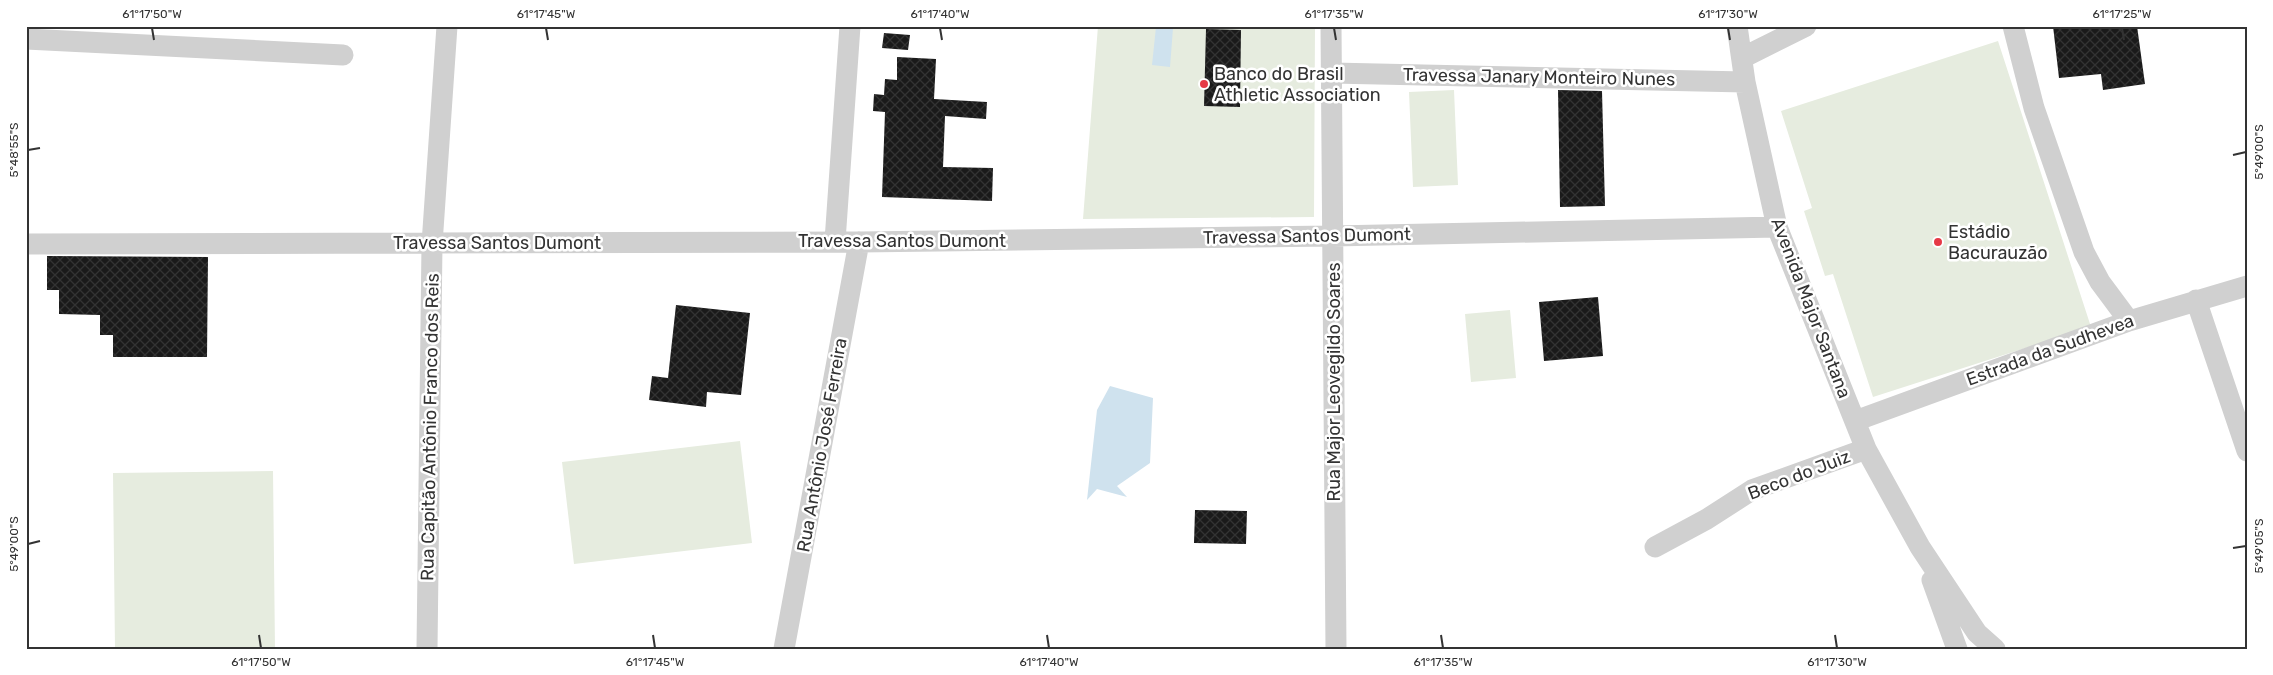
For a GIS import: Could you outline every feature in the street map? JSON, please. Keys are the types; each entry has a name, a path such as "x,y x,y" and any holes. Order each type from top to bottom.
{"street":[{"name":"Rua Capitão Antônio Franco dos Reis","path":"427,649 432,244 447,26"},
{"path":"835,241 850,26"},
{"name":"Rua Major Leovegildo Soares","path":"1331,26 1336,649"},
{"name":"Avenida Major Santana","path":"1737,26 1746,82 1777,227 1866,449 1920,547 1977,633 1995,649"},
{"path":"1742,58 1806,26"},
{"path":"2013,26 2034,108 2084,252 2100,282 2129,321"},
{"path":"26,39 344,55"},
{"name":"Travessa Janary Monteiro Nunes","path":"1332,73 1746,82"},
{"name":"Travessa Santos Dumont","path":"26,244 859,242 1334,236 1777,227"},
{"name":"Rua Antônio José Ferreira","path":"784,649 859,242"},
{"name":"Estrada da Sudhevea","path":"1855,420 2129,321 2247,286"},
{"path":"2196,300 2247,451"},
{"name":"Beco do Juiz","path":"1655,546 1707,520 1752,490 1866,449"},
{"name":"Avenida Major Santana","path":"1920,547 1957,649"}],"shaded area":[{"name":"Banco do Brasil Athletic Association","path":"1098,26 1315,26 1314,217 1083,219"},
{"name":"Estádio Bacurauzão","path":"1998,41 2091,327 1873,397 1833,274 1825,276 1804,211 1812,208 1781,111"},
{"path":"1454,90 1458,185 1413,187 1409,92"},
{"path":"1510,310 1516,378 1471,382 1465,314"},
{"path":"740,441 752,543 574,564 562,462"},
{"path":"273,471 275,649 115,649 113,473"}],"water":[{"path":"1156,27 1173,28 1170,67 1152,65"},
{"path":"1110,386 1153,398 1150,463 1117,486 1127,497 1097,489 1087,500 1097,410"}],"building":[{"path":"2053,26 2137,26 2145,84 2103,90 2101,74 2059,78"},
{"path":"1206,29 1241,30 1240,107 1204,106"},
{"path":"884,33 910,35 908,50 882,48"},
{"path":"897,57 936,59 934,99 987,102 986,119 945,116 943,167 993,168 992,201 882,197 885,112 873,111 874,94 884,95 885,79 897,80"},
{"path":"1558,90 1602,91 1605,206 1560,207"},
{"path":"47,256 208,257 207,357 113,357 113,335 100,335 100,315 59,314 59,290 47,290"},
{"path":"1598,297 1603,356 1544,361 1539,302"},
{"path":"676,305 750,313 741,395 707,392 706,407 649,400 652,376 668,378"},
{"path":"1195,510 1247,511 1246,544 1194,543"}],"place":[{"name":"Banco do Brasil Athletic Association","path":"1204,84"},
{"name":"Estádio Bacurauzão","path":"1938,242"}]}
